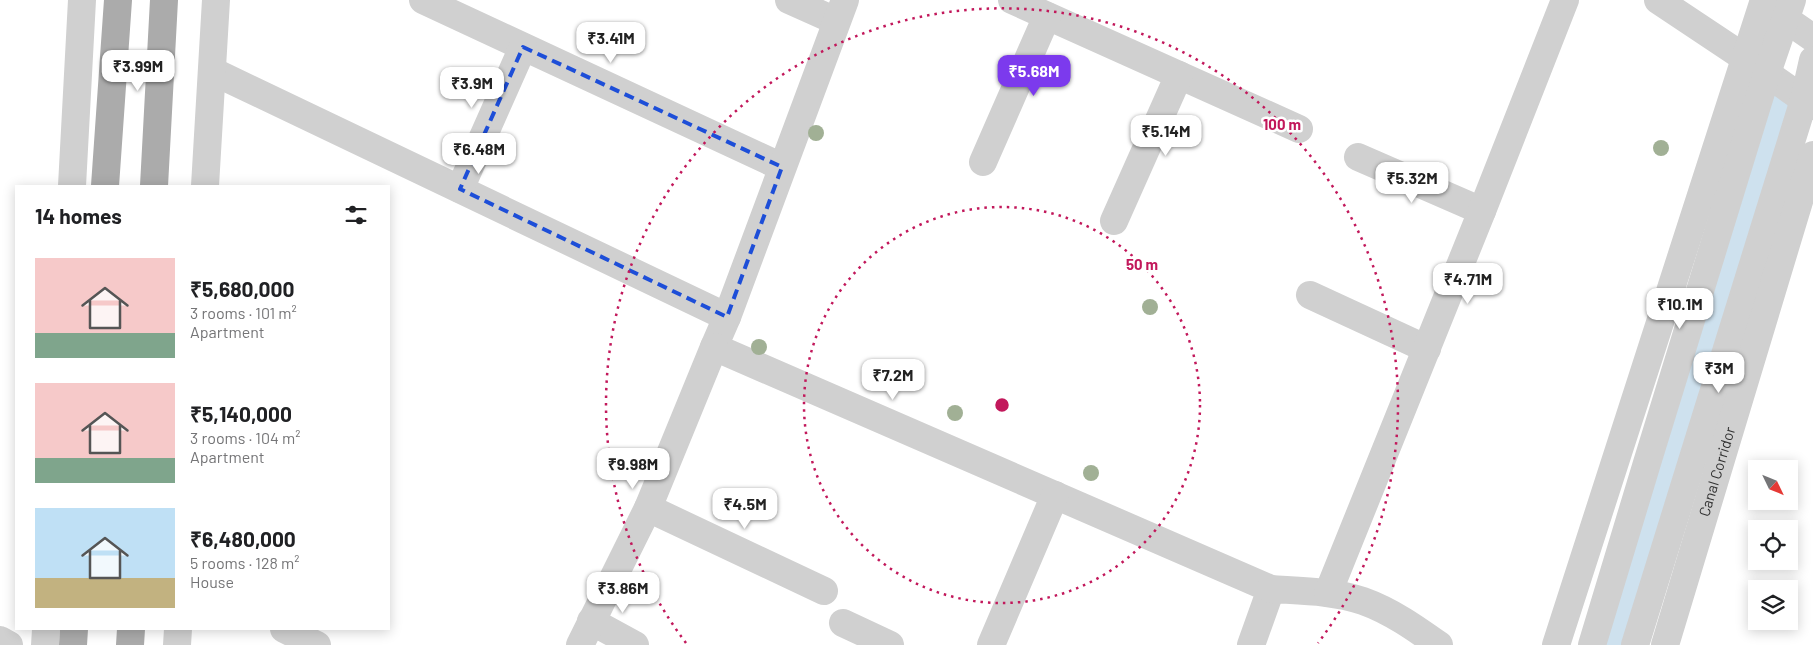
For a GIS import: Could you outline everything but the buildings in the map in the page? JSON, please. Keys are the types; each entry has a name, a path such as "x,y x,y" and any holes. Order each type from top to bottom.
{"main road":[{"path":"105,185 118,0"},
{"path":"154,185 164,0"},
{"path":"73,645 74,630"},
{"path":"130,645 131,630"}],"street":[{"path":"72,185 82,0"},
{"path":"204,185 216,0"},
{"path":"423,0 782,167"},
{"path":"636,645 585,633 648,508 728,318 840,11 789,0"},
{"path":"1012,0 1299,129"},
{"path":"1328,593 1565,0"},
{"path":"1658,0 1768,73 1808,103"},
{"path":"1556,645 1745,58 1761,1 1789,9 1813,38"},
{"path":"1592,645 1789,9"},
{"path":"983,162 1047,16"},
{"path":"460,189 523,47"},
{"path":"1635,645 1808,103 1813,60"},
{"path":"212,71 728,318"},
{"path":"1114,221 1179,75"},
{"name":"Canal Corridor","path":"1665,645 1813,155"},
{"path":"1358,157 1482,211"},
{"path":"1310,295 1427,349"},
{"path":"714,348 1271,589 1328,593 1362,601 1386,611 1413,626 1439,645"},
{"path":"991,645 1055,495"},
{"path":"648,508 824,590"},
{"path":"1251,645 1271,589"},
{"path":"844,623 890,645"},
{"path":"45,645 46,630"},
{"path":"177,645 178,630"},
{"path":"286,630 318,645"},
{"path":"0,640 9,645"}],"highlighted area":[{"path":"523,47 782,167 727,317 460,189"}],"waterway":[{"path":"1612,645 1781,96"}]}
